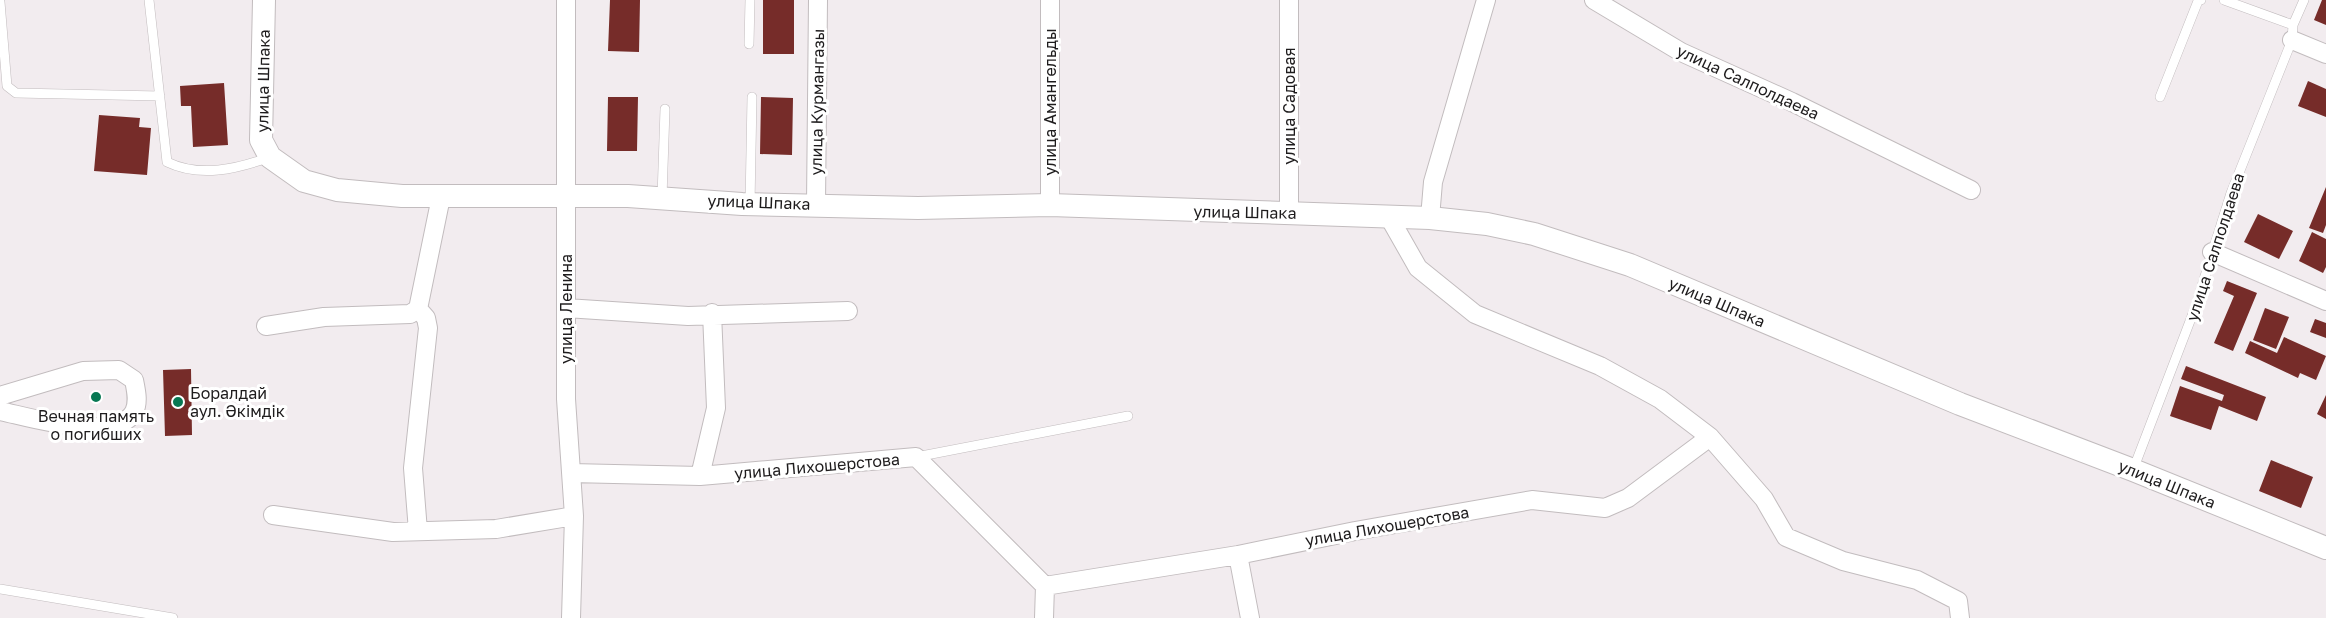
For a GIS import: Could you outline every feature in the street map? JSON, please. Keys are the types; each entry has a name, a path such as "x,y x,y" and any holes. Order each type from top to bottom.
{"street":[{"name":"улица Шпака","path":"264,0 261,140 270,158 304,181 337,190 441,197 662,198 750,204 918,208 1050,205 1289,212 1430,218 1487,224 1534,234 1630,265 1960,404 2133,470 2326,548"},
{"name":"улица Ленина","path":"566,0 566,399 574,516 572,618"},
{"name":"улица Курмангазы","path":"816,204 818,0"},
{"name":"улица Амангельды","path":"1050,0 1050,205"},
{"name":"улица Садовая","path":"1289,0 1289,212"},
{"path":"1430,218 1433,182 1486,0"},
{"name":"улица Салполдаева","path":"1594,0 1681,52 1792,102 1971,190"},
{"path":"2293,32 2326,54"},
{"path":"266,326 324,317 410,314 418,309 441,197"},
{"path":"1389,217 1418,268 1475,314 1600,366 1660,399 1710,437 1764,499 1786,537 1843,561 1917,580 1958,601 1960,618"},
{"path":"2212,252 2326,301"},
{"path":"566,308 688,316 777,311 825,313 848,310"},
{"path":"418,309 426,318 428,328 413,468 418,531"},
{"path":"700,476 716,408 712,313"},
{"path":"0,396 83,371 119,370 134,380 137,398 133,413 116,426 82,428 0,411"},
{"name":"улица Лихошерстова","path":"571,473 700,476 916,457 1045,586 1238,555 1355,531 1532,500 1605,508 1629,498 1710,437"},
{"path":"273,515 393,532 496,529 574,516"},
{"path":"1238,555 1250,618"},
{"path":"1044,618 1045,586"}],"lane":[{"path":"149,0 167,162 181,169 224,171 270,158"},
{"path":"749,44 750,0"},
{"path":"2160,97 2201,0"},
{"path":"2224,0 2293,32"},
{"name":"улица Салполдаева","path":"2133,470 2195,308 2231,193 2304,0"},
{"path":"0,2 7,86 16,93 160,96"},
{"path":"750,204 752,97"},
{"path":"662,198 664,109"},
{"path":"916,457 1128,416"},
{"path":"0,589 174,618"}],"building":[{"path":"610,0 640,0 639,52 608,51"},
{"path":"763,0 794,0 794,54 763,54"},
{"path":"2322,0 2326,0 2326,25 2314,20"},
{"path":"2308,81 2326,89 2326,117 2298,106"},
{"path":"224,83 228,145 193,147 191,106 181,106 180,86"},
{"path":"608,97 638,97 637,151 607,151"},
{"path":"761,97 793,98 792,155 760,154"},
{"path":"99,115 140,118 139,127 151,128 147,175 94,171"},
{"path":"2326,187 2326,225 2323,233 2309,228"},
{"path":"2258,214 2293,231 2279,259 2244,242"},
{"path":"2312,232 2326,239 2326,267 2323,273 2299,261"},
{"path":"2227,281 2257,293 2233,351 2214,343 2234,296 2223,291"},
{"path":"2265,308 2289,317 2276,349 2253,340"},
{"path":"2315,319 2326,323 2326,338 2310,332"},
{"path":"2284,337 2326,356 2316,380 2300,373 2298,378 2245,353 2250,341 2277,353"},
{"path":"2186,366 2266,397 2257,421 2219,406 2211,430 2170,416 2180,386 2222,401 2224,395 2181,379"},
{"name":"Боралдай аул. Әкімдік","path":"191,369 192,435 165,436 163,370"},
{"path":"2326,395 2326,419 2317,414"},
{"path":"2271,460 2313,477 2301,508 2259,491"}],"place":[{"name":"Вечная память о погибших","path":"96,397"},
{"name":"Боралдай аул. Әкімдік","path":"178,402"}]}
